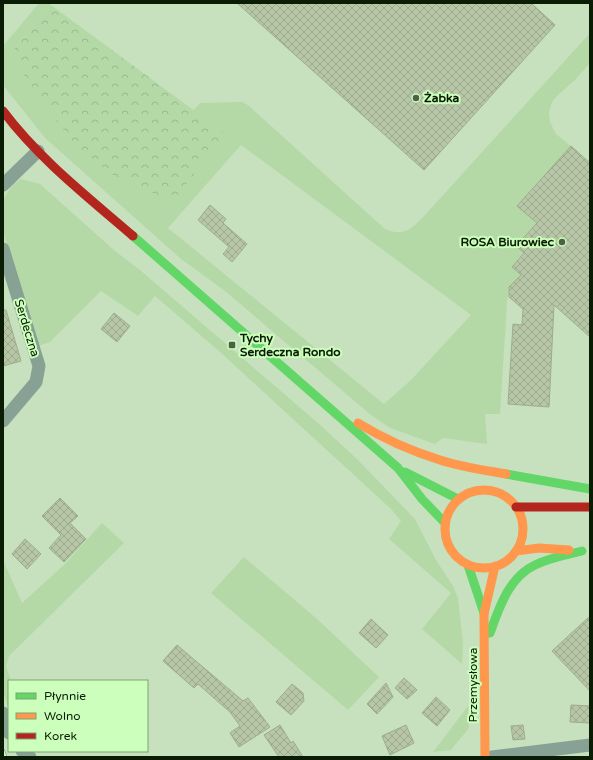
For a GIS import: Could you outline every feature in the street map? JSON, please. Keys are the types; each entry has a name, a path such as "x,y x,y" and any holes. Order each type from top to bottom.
{"street":[{"path":"3,111 16,128 76,186 398,468 422,499 445,523"},
{"path":"3,184 38,150"},
{"name":"Serdeczna","path":"3,249 39,366 36,382 3,421"},
{"path":"315,396 378,435 408,449 441,461 545,482 590,489"},
{"path":"398,468 458,499"},
{"path":"478,490 489,490 499,493 509,499 516,507 520,515 522,533 516,551 507,560 495,566 486,568 468,565 459,560 450,548 445,534 445,523 449,510 458,499 467,493 478,490"},
{"path":"516,507 590,507"},
{"path":"516,551 539,548 586,551"},
{"path":"485,646 502,600 514,581 529,567 586,551"},
{"name":"Przemysłowa","path":"468,565 484,614"},
{"name":"Przemysłowa","path":"485,757 484,614 495,566"},
{"path":"3,714 8,730"},
{"path":"492,757 590,745"}],"green space":[{"path":"39,3 49,3 51,5 9,55 194,110 200,103 243,102 385,229 403,232 411,228 425,215 590,33 590,63 552,102 549,112 550,122 556,134 571,146 518,205 537,223 516,246 523,253 512,267 521,275 509,288 500,414 485,414 487,444 443,438 435,444 390,428 371,415 225,291 181,259 45,138 3,85 3,46","holes":["241,145 471,315 411,380 384,404 168,228"]},
{"path":"51,5 226,134 172,202 111,174 73,143 9,55"},
{"path":"21,179 40,184 115,251 140,270 318,423 356,458 415,519 436,560 453,586 458,598 463,642 462,664 422,629 451,593 389,539 401,521 391,509 220,352 155,296 138,316 101,291 50,342 38,346 3,232 3,200 12,185"},
{"path":"102,523 124,543 9,656 6,666 11,680 8,680 8,707 3,691 3,560 22,603 65,564"},
{"path":"244,557 316,618 379,677 348,710 211,593"},
{"path":"468,706 469,728 451,750 433,752"}],"building":[{"name":"Żabka","path":"237,3 531,3 555,25 424,170"},
{"name":"ROSA Biurowiec","path":"571,146 590,163 590,337 554,305 549,407 508,404 513,324 522,325 523,309 509,297 509,287 521,275 512,267 524,253 516,246 537,223 517,206"},
{"path":"210,205 226,219 223,223 247,244 232,262 223,254 229,247 198,220"},
{"path":"3,310 6,310 21,361 3,366"},
{"path":"114,313 130,326 117,342 101,329"},
{"path":"60,498 78,516 70,523 86,539 64,562 49,548 61,535 42,516"},
{"path":"25,539 41,554 27,569 12,554"},
{"path":"590,616 590,691 552,651"},
{"path":"371,619 388,635 376,648 359,633"},
{"path":"177,645 243,701 248,698 270,727 239,747 230,733 240,726 230,712 198,684 194,688 163,661"},
{"path":"404,678 417,690 407,699 395,688"},
{"path":"386,683 393,697 377,714 367,704"},
{"path":"292,684 303,693 304,701 291,715 276,702"},
{"path":"436,697 450,710 437,726 422,713"},
{"path":"571,705 590,706 590,723 570,722"},
{"path":"280,725 291,743 293,741 303,757 279,757 264,735"},
{"path":"406,725 414,743 390,755 382,736"},
{"path":"523,725 525,739 513,740 511,726"}],"railway":[{"path":"3,751 5,757"}],"traffic: fast":[{"path":"133,236 398,468 422,499 445,523"},
{"path":"405,472 458,499"},
{"path":"506,474 590,489"},
{"path":"490,633 501,604 518,577 535,565 582,551"},
{"path":"468,565 484,613"}],"traffic: slow":[{"path":"358,423 408,449 456,465 506,474"},
{"path":"484,490 499,493 512,501 520,514 523,529 520,544 512,557 499,565 484,568 469,565 456,557 448,544 445,529 448,514 456,501 469,493 484,490"},
{"path":"516,551 539,548 569,550"},
{"path":"485,757 484,614 495,566"}],"traffic: jam":[{"path":"3,111 17,129 48,161 133,236"},
{"path":"516,507 590,507"}],"place":[{"name":"Żabka","path":"416,98"},
{"name":"ROSA Biurowiec","path":"562,242"},
{"name":"Tychy Serdeczna Rondo","path":"232,345"}]}
